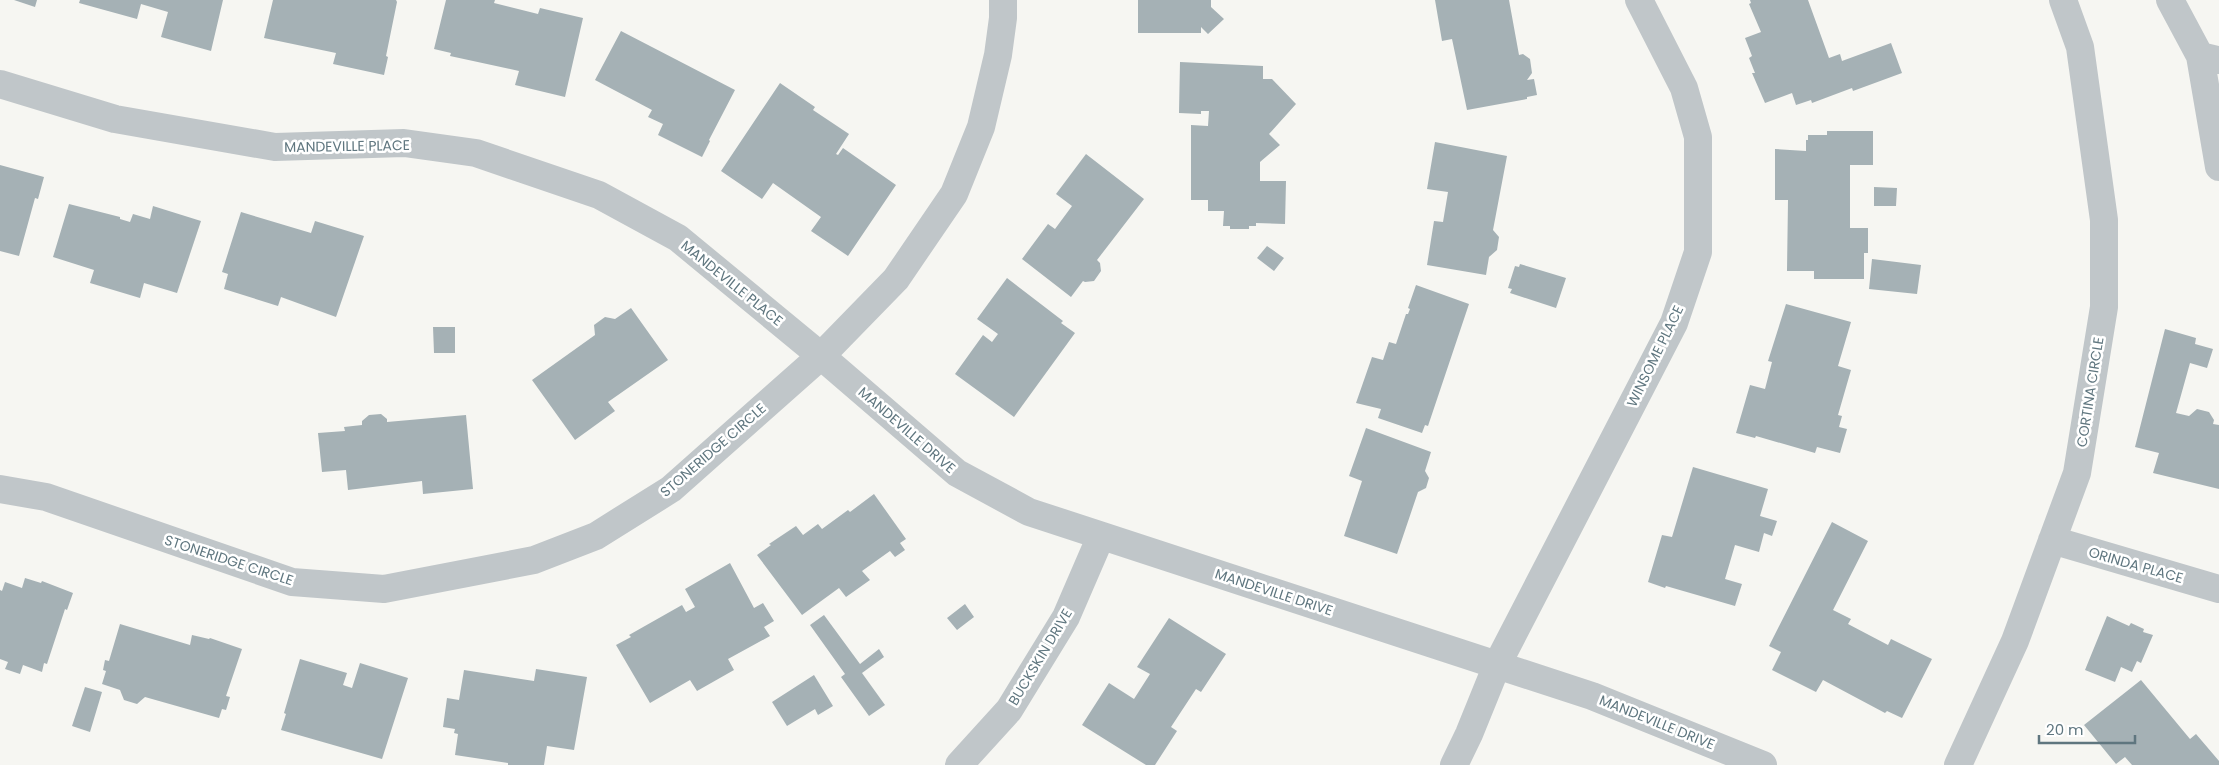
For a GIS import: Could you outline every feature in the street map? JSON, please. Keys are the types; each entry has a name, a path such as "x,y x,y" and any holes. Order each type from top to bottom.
{"street":[{"name":"STONERIDGE CIRCLE","path":"0,489 46,498 292,582 384,589 534,560 596,536 671,490 821,356 896,278 954,194 981,127 998,55 1003,18 1003,0"},
{"name":"WINSOME PLACE","path":"1454,765 1469,734 1497,665 1674,323 1698,252 1698,137 1684,88 1639,0"},
{"name":"CORTINA CIRCLE","path":"1958,765 2015,641 2077,473 2104,307 2104,220 2080,48 2063,0"},
{"path":"2170,0 2210,58 2219,166"},
{"name":"MANDEVILLE PLACE","path":"0,84 115,119 275,147 404,142 476,153 599,195 678,238 821,356"},
{"name":"MANDEVILLE DRIVE","path":"821,356 957,473 1029,512 1592,696 1763,765"},
{"name":"BUCKSKIN DRIVE","path":"959,765 1009,710 1066,617 1101,536"},
{"name":"ORINDA PLACE","path":"2052,540 2219,589"}],"building":[{"path":"14,0 37,0 35,7"},
{"path":"80,0 223,0 211,51 161,37 168,12 141,4 137,19 79,3"},
{"path":"273,0 396,0 384,75 333,64 336,53 264,38"},
{"path":"446,0 495,0 494,3 538,14 540,8 583,18 565,97 515,85 519,71 450,56 451,53 434,49"},
{"path":"1138,0 1211,0 1211,7 1224,19 1208,34 1201,27 1201,33 1138,33"},
{"path":"1435,0 1509,0 1519,55 1523,54 1530,59 1532,73 1527,80 1534,79 1537,95 1527,97 1527,99 1467,110 1452,39 1442,41"},
{"path":"1750,0 1808,0 1829,58 1840,54 1842,61 1891,43 1902,73 1853,91 1852,88 1812,103 1811,100 1796,105 1792,93 1765,103 1752,73 1755,73 1749,58 1752,56 1745,38 1761,32 1749,4 1751,3"},
{"path":"621,31 735,90 702,157 658,135 663,124 648,117 652,110 595,80"},
{"path":"1180,62 1263,66 1263,79 1272,79 1296,104 1269,134 1280,145 1260,162 1260,181 1286,181 1285,224 1256,223 1256,226 1249,226 1249,229 1230,229 1230,226 1223,226 1224,211 1208,211 1208,200 1191,200 1191,125 1208,126 1209,111 1201,111 1201,114 1179,113"},
{"path":"780,83 815,107 813,110 849,134 836,154 838,155 843,148 896,185 848,256 811,231 821,217 773,183 762,199 721,171"},
{"path":"1827,131 1873,131 1873,165 1850,165 1850,228 1868,228 1868,253 1864,253 1864,279 1814,279 1814,271 1787,271 1788,200 1775,200 1775,149 1806,151 1808,135 1827,135"},
{"path":"1435,142 1507,156 1493,230 1499,237 1497,250 1489,257 1486,275 1427,265 1434,221 1443,222 1448,192 1427,189"},
{"path":"1086,154 1144,199 1097,260 1100,263 1101,271 1094,281 1083,281 1071,297 1022,259 1048,224 1055,229 1072,206 1056,194"},
{"path":"0,165 44,177 38,199 35,198 19,256 0,251"},
{"path":"1874,187 1897,188 1896,206 1874,206"},
{"path":"69,204 120,217 120,219 130,222 133,214 150,219 153,206 201,221 177,293 144,283 140,298 90,283 94,270 53,257"},
{"path":"241,212 311,233 315,221 364,236 336,317 281,297 278,306 224,289 228,274 222,272"},
{"path":"1267,246 1284,258 1274,271 1257,258"},
{"path":"1872,259 1921,265 1917,294 1869,289"},
{"path":"1520,264 1566,278 1556,308 1510,293 1512,289 1508,288 1515,266 1519,267"},
{"path":"1007,278 1063,321 1061,323 1075,333 1014,417 955,374 983,335 992,342 998,334 977,319"},
{"path":"1416,285 1469,304 1428,426 1425,425 1422,433 1378,418 1381,409 1356,403 1372,357 1383,360 1389,342 1396,344 1406,314 1408,314 1410,309 1408,308"},
{"path":"1786,304 1851,322 1838,366 1851,370 1838,415 1842,416 1839,427 1847,429 1840,453 1817,447 1815,453 1756,436 1755,438 1736,433 1750,385 1765,389 1772,362 1768,361"},
{"path":"631,308 668,360 608,402 615,411 575,440 532,380 595,335 594,325 605,317 615,319"},
{"path":"433,327 455,327 455,353 434,353"},
{"path":"2165,329 2196,338 2195,344 2213,349 2207,368 2190,363 2176,413 2189,416 2197,409 2209,412 2214,420 2213,424 2219,425 2219,489 2153,473 2159,453 2135,447"},
{"path":"381,414 387,419 387,422 466,415 473,489 423,494 422,481 348,490 346,470 322,472 318,433 345,431 344,427 362,425 362,421 369,415"},
{"path":"1366,428 1431,452 1425,471 1429,478 1426,488 1418,492 1397,554 1344,536 1362,481 1349,476"},
{"path":"1693,467 1768,489 1760,516 1777,521 1772,536 1764,533 1759,552 1735,545 1725,579 1742,584 1735,606 1648,582 1662,535 1672,537"},
{"path":"874,494 906,539 900,543 905,550 895,557 890,551 862,571 870,580 846,597 839,588 802,615 757,555 771,545 769,544 796,526 803,535 818,524 822,529 848,510 850,512"},
{"path":"1832,522 1868,541 1833,610 1851,619 1848,624 1888,645 1891,639 1932,659 1902,718 1887,711 1885,713 1823,680 1816,692 1772,670 1781,652 1769,646"},
{"path":"730,563 754,608 763,603 774,621 764,627 770,636 728,659 734,670 697,691 690,680 650,703 616,645 631,637 629,635 682,605 686,612 695,607 685,589"},
{"path":"25,578 41,583 42,581 73,593 67,610 65,609 47,664 44,663 42,672 23,665 20,674 5,669 8,662 0,659 0,590 2,591 5,582 22,588"},
{"path":"965,604 974,617 957,630 947,618"},
{"path":"824,615 860,664 879,649 884,657 862,673 885,705 869,716 841,677 845,674 810,625"},
{"path":"2107,616 2129,626 2131,623 2144,629 2143,632 2153,635 2141,663 2137,661 2132,672 2121,667 2115,682 2085,670"},
{"path":"1169,618 1226,654 1201,692 1196,689 1171,727 1177,731 1155,765 1146,765 1082,725 1109,683 1134,699 1150,674 1137,667"},
{"path":"120,624 190,645 192,635 210,638 242,649 226,696 230,697 226,710 222,709 219,718 145,697 137,704 124,700 120,690 102,684 106,671 103,670 105,660 109,661"},
{"path":"300,659 347,673 343,685 352,688 360,663 408,678 382,759 281,730"},
{"path":"536,669 587,677 574,750 547,746 544,765 508,765 508,763 455,755 458,734 454,733 455,729 443,727 447,698 459,700 464,670 534,681"},
{"path":"814,675 833,706 818,715 815,709 787,726 772,702"},
{"path":"2141,680 2190,739 2196,734 2219,761 2219,765 2132,765 2125,757 2116,764 2084,725"},
{"path":"85,687 102,692 90,732 72,726"}]}
